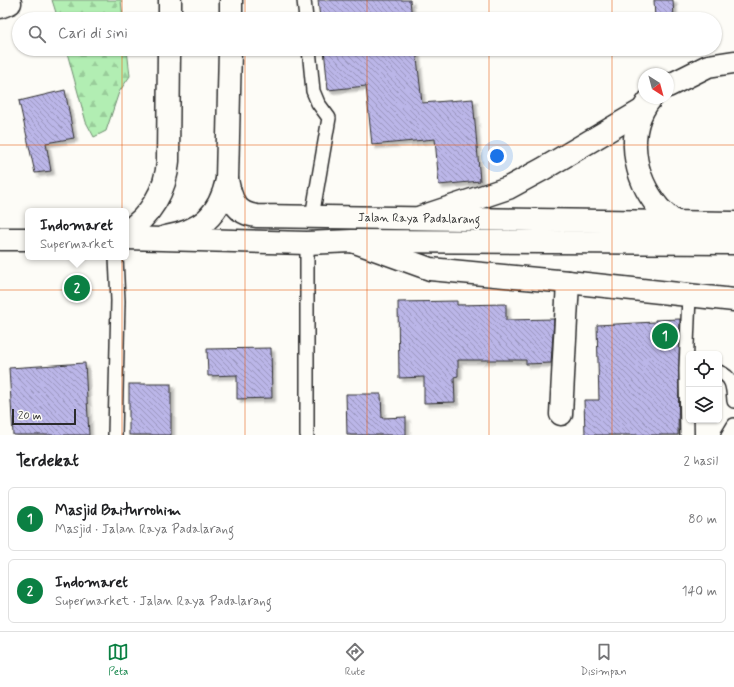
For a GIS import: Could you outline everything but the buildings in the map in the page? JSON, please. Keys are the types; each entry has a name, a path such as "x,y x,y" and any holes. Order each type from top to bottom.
{"main road":[{"path":"170,0 170,12"},
{"path":"230,12 231,0"},
{"path":"129,230 142,220 150,210 157,198 166,176 168,162 169,56"},
{"path":"227,180 230,56"},
{"path":"674,83 708,66 734,62"},
{"path":"416,219 508,188 543,169 646,104"},
{"path":"646,104 634,147 640,176 660,209 675,222"},
{"name":"Jalan Raya Padalarang","path":"227,180 234,205 244,214 258,216 734,223"},
{"name":"Jalan Raya Padalarang","path":"156,238 188,232 206,220 220,204 227,180"},
{"name":"Jalan Raya Padalarang","path":"129,238 307,243 352,241 734,243"},
{"path":"0,239 25,239"},
{"path":"352,241 430,269 734,300"},
{"path":"561,414 568,282"}],"lane":[{"path":"304,0 305,12"},
{"path":"310,56 313,91 318,103 329,118 312,217"},
{"path":"307,243 307,435"},
{"path":"115,435 118,301 116,260"},
{"path":"688,351 689,296"},
{"path":"722,373 726,374 733,386 734,402"},
{"path":"687,435 688,387"},
{"path":"728,435 734,426"}],"green space":[{"path":"52,0 121,0 122,12 56,12"},
{"path":"68,56 128,56 130,76 119,92 106,131 94,137 86,122"}],"place":[{"name":"Indomaret","path":"77,288"},
{"name":"Masjid Baiturrohim","path":"665,336"}]}
